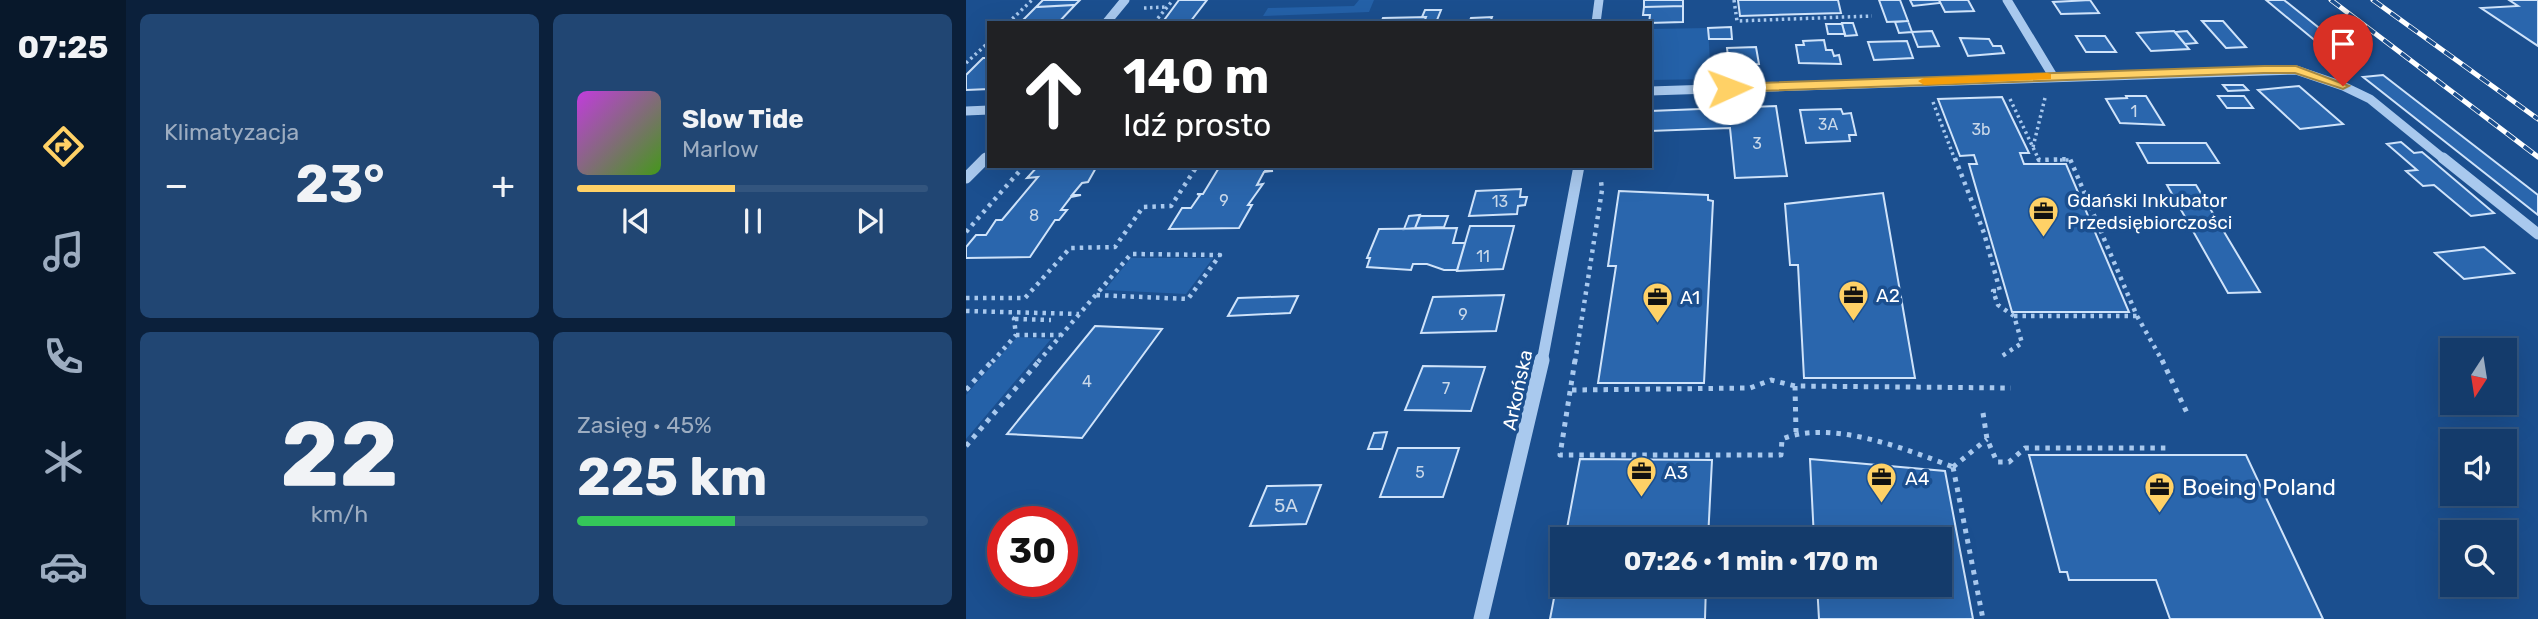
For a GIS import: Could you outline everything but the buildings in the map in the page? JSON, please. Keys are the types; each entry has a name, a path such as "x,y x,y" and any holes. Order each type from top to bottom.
{"street":[{"path":"1108,21 1125,0"},
{"path":"1597,21 1599,0"},
{"path":"2007,0 2053,76"},
{"path":"1652,91 2296,70 2343,86 2370,99 2538,234"},
{"path":"966,111 987,110"},
{"path":"966,178 987,157"},
{"name":"Arkońska","path":"1481,619 1532,412 1561,274 1579,168"}],"path":[{"path":"1010,21 1032,0"},
{"path":"1156,21 1173,0"},
{"path":"1734,0 1737,21 1872,16"},
{"path":"1140,8 1167,7"},
{"path":"966,64 987,44"},
{"path":"2032,147 2046,100 2043,94"},
{"path":"2008,95 2039,160 2070,159 2137,316 2172,377 2188,415"},
{"path":"1932,98 1983,233 2000,291 1993,291 1998,305 2014,316 2137,316"},
{"path":"966,232 1022,168"},
{"path":"966,298 1026,298 1070,248 1115,247 1143,207 1171,206 1196,168"},
{"path":"1602,190 1560,455 1781,455 1782,439 1796,432 1812,431 1863,439 1921,454 1953,467"},
{"path":"966,446 1131,254 1220,256 1188,299 1096,295"},
{"path":"966,311 1080,314"},
{"path":"1016,335 1014,319 1018,313"},
{"path":"2002,356 2022,343 2014,316"},
{"path":"1014,319 1051,320"},
{"path":"966,390 1016,335 1061,335"},
{"path":"1572,390 1750,388 1771,380 1795,386 2011,388"},
{"path":"1795,386 1796,432"},
{"path":"1983,413 1987,439 1997,462 2009,462 2025,448 2165,448"},
{"path":"1953,467 1987,439"},
{"path":"1953,467 1983,619"}],"shaded area":[{"path":"1359,0 1374,0 1369,12 1263,16 1268,8 1354,6"},
{"path":"1708,28 1711,79 1652,80 1652,29"},
{"path":"1131,258 1213,258 1186,294 1105,290"},
{"path":"1017,337 1051,339 966,439 966,395"}],"railway":[{"path":"2331,0 2538,157"},
{"path":"2373,0 2538,119"}],"slow traffic":[{"path":"1924,81 2047,77"}],"place":[{"name":"Gdański Inkubator Przedsiębiorczości","path":"2044,238"},
{"name":"A2","path":"1853,322"},
{"name":"A1","path":"1657,324"},
{"name":"A3","path":"1641,499"},
{"name":"A4","path":"1882,505"},
{"name":"Boeing Poland","path":"2159,514"}],"route":[{"path":"1729,88 2264,69 2296,70 2343,86"}]}
